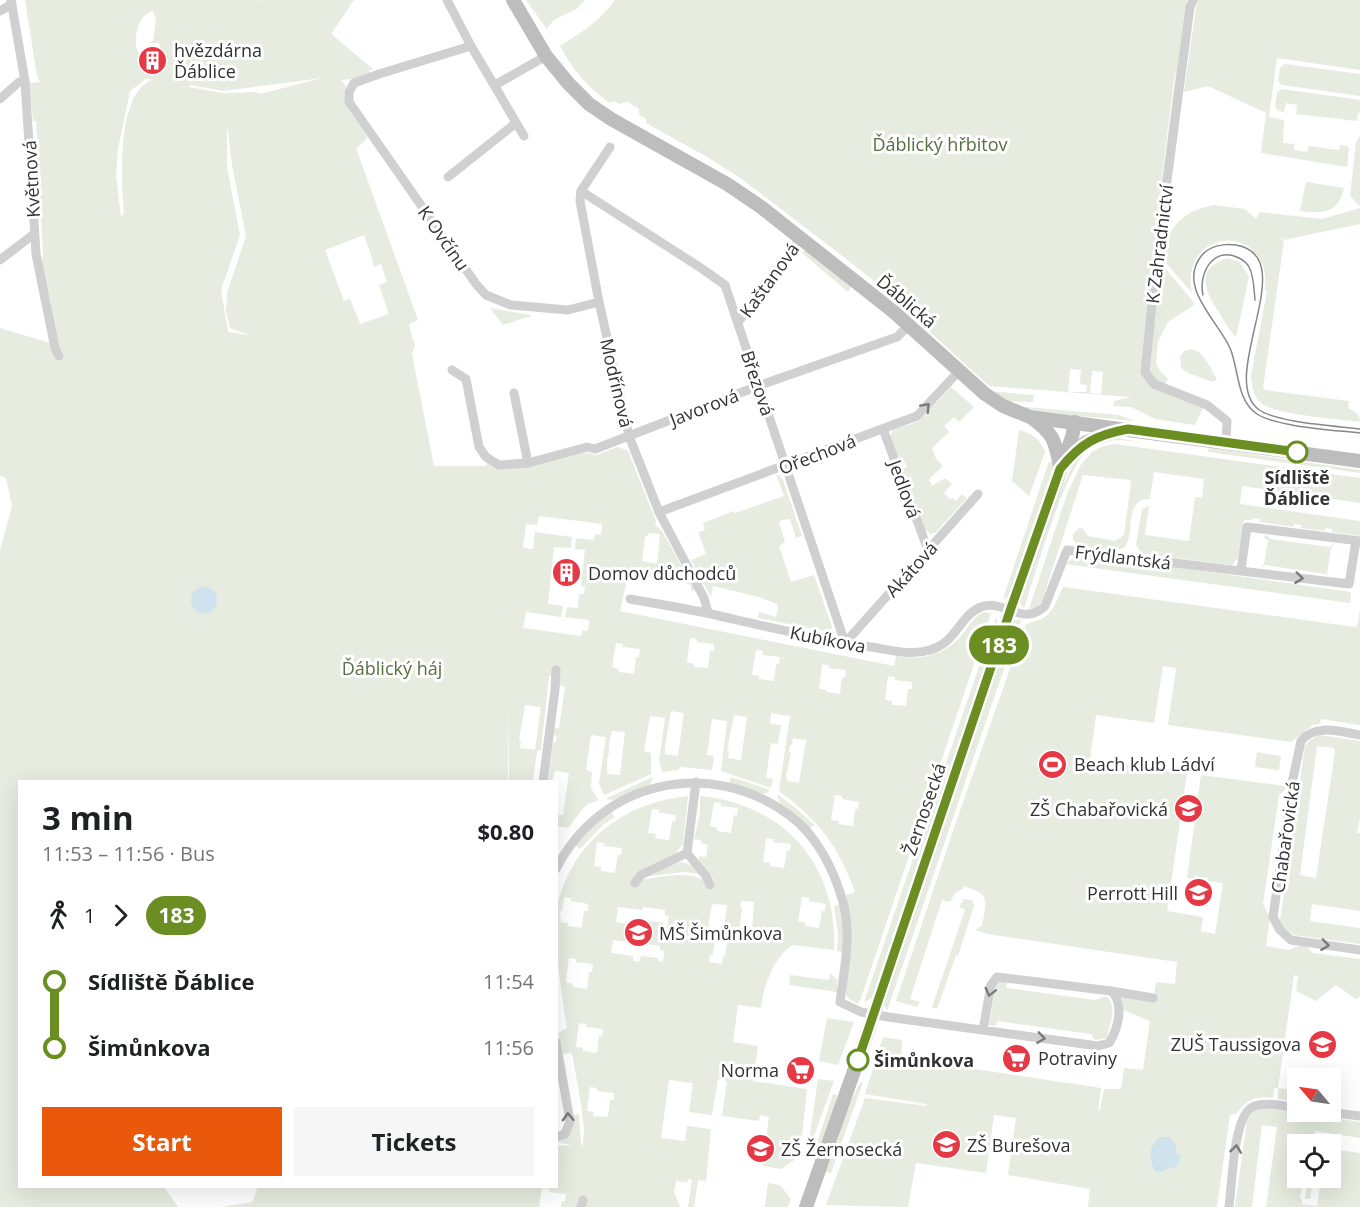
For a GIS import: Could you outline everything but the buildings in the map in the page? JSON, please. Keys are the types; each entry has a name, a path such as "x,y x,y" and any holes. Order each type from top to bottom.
{"main road":[{"name":"Ďáblická","path":"513,0 546,56 568,84 589,104 610,119 727,184 761,207 909,325 990,398 1030,417 1360,461"},
{"path":"1030,417 1053,437 1057,446 1060,469"},
{"name":"Žernosecká","path":"806,1207 1072,437 1075,422"},
{"path":"1060,469 1086,442 1111,432 1128,429"}],"street":[{"path":"447,0 524,136"},
{"name":"K Zahradnictví","path":"1193,0 1190,7 1157,256 1145,372 1154,384 1207,405 1227,422 1226,442"},
{"path":"0,11 11,2"},
{"name":"Květnová","path":"11,2 25,81 36,254 55,348 59,356"},
{"name":"K Ovčínu","path":"471,46 354,83 349,92 349,102 486,295 511,305 567,310 599,302"},
{"path":"495,85 546,56"},
{"path":"0,99 20,82 25,81"},
{"path":"448,177 516,123"},
{"path":"581,191 610,147"},
{"name":"Modřínová","path":"581,191 582,213 599,302 629,436 659,512 704,598 708,613"},
{"name":"Březová","path":"581,191 701,267 725,285 845,643"},
{"path":"0,260 34,234"},
{"name":"Kaštanová","path":"738,323 801,238"},
{"name":"Javorová","path":"452,370 466,379 479,447 486,457 499,465 528,463 587,447 595,449 758,386 897,336 909,325"},
{"name":"Ořechová","path":"659,512 917,416 959,371"},
{"path":"514,393 528,463"},
{"name":"Jedlová","path":"883,429 928,550"},
{"name":"Akátová","path":"845,643 978,494"},
{"name":"Frýdlantská","path":"1010,611 1030,615 1038,613 1045,606 1067,550 1349,584 1358,541 1247,527 1241,570"},
{"name":"Kubíkova","path":"630,599 708,613 845,643 915,654 940,646 952,638 979,607 988,605 1010,611"},
{"path":"543,780 556,670"},
{"name":"Chabařovická","path":"1360,735 1326,730 1311,732 1301,741 1292,783 1274,917 1280,930 1291,940 1360,950"},
{"path":"696,782 687,853 706,876 710,885"},
{"path":"558,866 576,838 608,809 633,796 659,786 696,782 727,786 748,792 790,816 814,840 830,867 846,914 847,954 840,1002 859,1011 873,1014 1098,1046 1109,1043 1115,1034 1119,1006 1118,997 1111,991"},
{"path":"635,883 641,875 687,853"},
{"path":"983,1030 991,985 998,977 1153,998"},
{"path":"558,1068 560,1094 570,1121 565,1134 558,1136"},
{"path":"1229,1207 1239,1131 1246,1114 1252,1107 1258,1105 1287,1106"},
{"path":"1341,1114 1360,1116"}],"green space":[{"name":"Ďáblický háj","path":"25,0 258,0 259,2 260,0 354,0 331,34 374,70 369,70 369,74 341,80 346,86 344,93 347,106 367,137 356,148 418,320 409,324 415,344 412,354 434,466 487,466 486,460 500,466 583,452 596,455 618,447 628,451 656,521 655,525 662,531 695,590 691,591 691,585 685,583 629,572 620,611 894,666 896,656 926,656 943,650 958,639 978,615 985,612 991,614 860,1001 857,1004 848,998 845,992 848,905 846,895 855,892 842,861 826,835 779,791 790,716 771,713 770,724 781,725 778,744 771,743 766,778 773,779 771,788 721,771 727,721 712,719 707,755 714,756 712,770 680,767 678,770 662,772 659,761 665,718 650,716 644,751 651,753 651,774 604,795 599,783 606,737 591,735 586,770 592,772 591,788 598,800 588,804 568,828 558,826 558,815 563,815 569,773 555,771 552,780 548,780 553,743 556,742 557,737 553,733 553,728 559,728 565,687 559,685 558,676 549,676 541,750 537,751 533,780 509,780 508,693 508,780 18,780 18,1188 165,1188 178,1207 0,1207 0,551 12,506 6,478 0,476 0,328 50,343 48,308 51,302 40,267 43,255 36,121 33,121 29,83 40,82 37,76","holes":["153,11 156,20 153,41 149,43 160,45 158,66 155,69 148,64 150,49 144,60 140,58 136,47 136,34 145,16","147,78 152,80 140,88 132,102 127,120 123,140 124,213 121,217 116,176 118,149 130,91","322,78 260,94 256,92 223,93 189,87 190,85 223,91","227,124 232,165 246,236 227,293 226,311 230,328 249,335 228,332 221,290 240,235 227,167","364,235 373,267 381,264 387,282 379,285 389,314 360,324 350,299 344,301 325,250","539,516 602,524 601,535 595,534 594,540 576,538 575,549 585,550 581,586 585,586 584,594 579,594 578,608 567,607 565,617 589,620 588,631 582,630 581,636 523,628 526,612 561,617 563,606 548,604 554,547 571,548 572,537 535,532 533,549 523,548 526,524 537,525","649,533 660,534 657,564 642,561 645,536","690,638 697,639 697,642 714,644 714,651 710,651 708,668 694,667 694,664 687,662","616,643 623,644 623,647 640,649 639,657 636,657 634,674 619,672 619,669 612,667","756,650 763,651 763,655 780,657 779,664 776,664 774,681 759,679 759,676 752,675","822,664 829,665 829,668 846,670 845,677 842,677 840,694 826,692 826,690 819,689","888,676 895,677 895,680 912,682 912,689 908,689 906,706 892,705 892,701 885,700","525,705 541,707 535,750 520,748 521,741 519,740","671,711 684,713 678,756 665,754","734,715 747,717 741,760 728,758 729,751 727,750","612,731 625,732 620,775 607,774","793,738 806,740 799,783 787,781 791,752 789,752","835,795 842,796 842,799 859,802 858,809 855,809 853,826 838,824 839,821 831,820"]},
{"path":"526,0 585,0 575,10 556,19 547,29"},
{"name":"Ďáblický hřbitov","path":"615,0 1187,0 1142,368 1145,377 1204,406 1195,425 1155,419 1131,407 1113,406 1114,401 1130,397 989,386 905,306 739,177 646,123 646,118 640,116 638,108 627,102 610,103 588,85 560,46 590,26","holes":["1175,71 1176,71 1147,297","1070,369 1081,370 1080,384 1087,385 1086,392 1068,392","1092,371 1103,372 1101,394 1090,393"]},
{"path":"1197,0 1360,0 1360,70 1277,58 1269,117 1284,120 1283,143 1294,144 1294,150 1307,152 1309,146 1339,150 1340,145 1347,146 1349,148 1347,167 1261,153 1266,113 1208,86 1184,92"},
{"path":"1285,64 1360,74 1360,96 1282,85 1278,81 1280,68"},
{"path":"1282,89 1360,100 1360,113 1358,113 1357,121 1296,114 1297,105 1286,103 1284,112 1278,111 1275,106 1277,92"},
{"path":"1360,136 1360,206 1350,196 1356,142"},
{"path":"1306,182 1344,188 1342,196 1338,203 1329,210 1300,211"},
{"path":"1213,205 1245,209 1256,219 1260,212 1322,219 1360,208 1360,224 1284,240 1274,233 1284,241 1263,388 1349,401 1348,408 1358,415 1360,422 1278,410 1260,402 1256,396 1251,376 1267,291 1263,268 1255,252 1242,243 1226,240 1211,244 1199,255 1192,271 1192,293 1161,257 1168,237 1178,222 1192,212"},
{"path":"809,250 852,285 848,292 801,252"},
{"path":"1227,258 1240,262 1249,277 1236,337 1210,298 1206,282 1206,275 1210,269"},
{"path":"1160,262 1195,304 1168,322 1158,341 1156,363 1168,379 1164,386 1155,381 1149,371"},
{"path":"490,308 531,315 531,316 503,325"},
{"path":"1191,349 1203,356 1217,379 1213,382 1181,368 1180,357 1184,351"},
{"path":"951,387 974,407 959,422 954,417 944,426 949,432 932,448 936,459 943,466 929,479 932,486 945,478 952,484 944,493 950,499 956,501 962,494 967,498 935,533 931,534 924,529 902,469 907,467 905,462 900,463 890,437 893,430 919,421"},
{"path":"989,391 1034,395 1033,402 1004,401"},
{"path":"1021,408 1119,415 1135,421"},
{"path":"1019,430 1035,437 1045,452 1029,496 1012,481"},
{"path":"1118,438 1144,443 1123,440 1108,441"},
{"path":"1115,444 1360,478 1360,503 1242,486 1240,504 1360,521 1360,536 1332,532 1332,529 1325,528 1325,531 1301,528 1301,525 1294,524 1294,527 1260,522 1260,519 1253,518 1244,520 1238,558 1232,565 1142,554 1136,545 1142,509 1149,506 1145,535 1189,541 1195,497 1202,498 1204,479 1154,472 1150,499 1141,500 1133,510 1129,536 1124,548 1108,549 1085,546 1076,543 1073,539 1073,534 1079,528 1082,528 1088,536 1115,541 1124,535 1131,482 1130,480 1083,475 1042,601 1037,607 1029,609 1067,494 1080,466 1092,452 1103,446"},
{"path":"1097,445 1081,458 1062,496 1024,608 1019,602 1049,514 1073,464 1084,449"},
{"path":"1209,448 1360,470 1360,473 1208,452"},
{"path":"1049,461 1056,463 1009,596 1003,599"},
{"path":"776,474 783,480 802,536 796,538 790,519 781,520 779,523 785,542 779,546 791,582 814,575 832,627 830,632 758,618 759,612 776,617 778,608 777,604 759,597 713,586 711,597 691,560 706,554 698,532 705,530 703,523 784,496"},
{"path":"1266,534 1270,539 1329,547 1336,542 1331,548 1327,574 1331,578 1326,574 1265,565 1260,568 1264,564 1268,540 1264,538"},
{"path":"1089,555 1351,592 1350,603 1065,564 1076,556"},
{"path":"1063,587 1355,627 1358,624 1360,608 1360,725 1321,719 1320,724 1313,725 1291,742 1168,725 1176,668 1163,666 1154,723 1096,715 1090,759 1187,773 1167,911 1203,917 1201,931 1215,934 1223,883 1195,876 1194,879 1187,878 1201,775 1285,786 1285,790 1279,795 1263,904 1270,918 1266,946 1289,950 1304,944 1313,953 1360,959 1360,997 1356,999 1336,985 1316,1001 1296,991 1298,976 1294,975 1278,1088 1274,1088 1273,1098 1262,1097 1252,1100 1237,1113 1230,1115 1217,1207 1088,1207 1090,1189 1008,1175 1016,1118 994,1115 986,1173 916,1163 908,1207 826,1205 865,1098 927,1106 865,1094 883,1037 902,1040 901,1058 1101,1088 1098,1110 1100,1110 1104,1089 1121,1089 1124,1068 1143,1070 1150,1021 1123,1010 1122,997 1153,1002 1156,982 1175,984 1177,962 988,934 975,930 982,926 985,899 978,892 962,886 964,888 955,893 950,902 942,900 910,999 920,1002 917,1007 896,1001 1025,626 1048,614","holes":["1176,1153 1181,1157 1175,1169 1156,1171 1150,1157"]},
{"path":"996,617 999,628 872,998 864,1002"},
{"path":"1021,619 887,1011 883,1002 1014,621"},
{"path":"1319,735 1360,741 1360,818 1357,833 1360,833 1360,911 1312,904 1310,921 1360,928 1360,944 1294,935 1283,927 1280,920 1305,746","holes":["1317,746 1334,748 1316,878 1300,875"]},
{"path":"1257,752 1281,756 1279,770 1255,767"},
{"path":"653,777 647,786 615,800 605,799"},
{"path":"731,777 770,790 762,794 729,783"},
{"path":"777,794 815,825 809,829 785,808"},
{"path":"688,796 683,844 675,854 641,880 678,875 696,877 713,886 714,880 699,860 699,856 706,857 708,845 701,843 701,840 694,839 700,813 700,796 730,801 757,811 780,826 800,844 816,866 827,891 833,919 834,950 793,945 786,950 771,973 761,1008 738,1005 733,1042 758,1046 753,1081 807,1089 800,1156 781,1169 762,1166 769,1117 760,1115 759,1121 722,1116 727,1081 718,1079 712,1115 689,1112 693,1083 669,1080 661,1138 685,1141 687,1126 711,1129 706,1181 698,1180 694,1207 688,1207 692,1180 688,1179 687,1182 676,1181 674,1192 680,1207 561,1207 566,1194 549,1192 549,1189 542,1188 558,1188 558,1146 572,1145 558,1142 570,1132 573,1115 579,1114 581,1145 583,1145 584,1129 572,1053 562,1054 558,1033 567,1028 558,959 560,895 570,871 592,841 619,818 652,804","holes":["714,802 721,803 721,806 738,808 737,816 734,815 731,833 717,831 717,828 710,826","652,809 659,810 659,813 676,815 675,822 672,822 669,840 655,838 656,834 648,833","766,838 774,839 773,842 791,844 790,851 787,851 784,868 770,866 770,863 763,862","597,842 605,843 604,846 622,848 621,855 618,855 615,873 601,871 601,867 594,866","564,897 571,898 571,901 588,904 588,911 584,911 582,928 568,926 568,923 561,922 560,911 562,911","802,897 809,898 809,901 826,904 825,911 822,911 819,928 805,926 805,923 798,921","741,901 754,902 752,932 748,931 747,934 729,931 722,964 709,962 710,955 713,955 716,930 708,928 712,904 727,905 724,928 739,930 742,908 740,907","618,907 665,910 665,915 669,916 667,927 663,926 663,923 642,920 639,943 660,946 660,950 664,951 663,962 658,961 658,958 641,956 639,962 633,961 633,956 611,953 613,940 635,943 638,926 616,922","569,958 576,959 576,962 593,964 592,972 589,972 587,989 573,987 573,984 566,982","579,1023 586,1024 586,1027 603,1029 602,1036 599,1036 597,1053 583,1051 583,1048 576,1047","590,1087 597,1088 597,1091 614,1093 614,1100 610,1100 608,1117 593,1116 594,1112 587,1111"]},
{"path":"611,812 615,817 603,825 580,849 575,845 591,828"},
{"path":"682,862 693,866 700,874 684,872 643,877 673,864"},
{"path":"964,899 972,900 974,906 958,956 956,955 937,1009 932,1007 965,910 959,907"},
{"path":"841,905 843,953 837,951 838,933 834,906"},
{"path":"830,973 837,980 837,992 789,985 790,975 829,980"},
{"path":"999,979 1007,980 1006,988 1095,1000 1107,996 1113,1012 1107,1038 1095,1040 1091,1034 997,1021 996,1026 989,1025"},
{"path":"827,1018 854,1022 838,1065 819,1061"},
{"path":"818,1079 834,1081 807,1155"},
{"path":"863,1082 831,1173 826,1172 839,1136 837,1135 843,1116 860,1083"},
{"path":"1278,1088 1287,1089 1287,1100 1278,1099"},
{"path":"833,1094 837,1095 835,1111 818,1161 812,1158"},
{"path":"1264,1108 1287,1111 1287,1122 1341,1122 1341,1119 1360,1122 1360,1138 1315,1131 1315,1134 1287,1134 1287,1188 1302,1188 1300,1198 1302,1204 1317,1206 1320,1188 1341,1188 1341,1150 1360,1153 1360,1207 1266,1207 1277,1127 1262,1125 1252,1207 1235,1207 1247,1120 1253,1112"},
{"path":"768,1183 780,1185 791,1199 787,1207 765,1207"},
{"path":"258,1188 542,1188 539,1207 221,1207 252,1202"},
{"path":"1307,1188 1312,1188 1310,1199 1305,1199"}],"water":[{"path":"204,587 213,591 217,600 213,609 204,613 195,609 191,600 195,591"},
{"path":"1160,1137 1169,1137 1176,1145 1176,1153 1181,1157 1175,1169 1155,1171 1151,1153 1153,1145"}],"tram line":[{"path":"1360,429 1292,421 1278,418 1258,409 1248,393 1247,371 1262,293 1262,271 1254,254 1236,245 1218,246 1205,252 1195,267 1196,291 1230,348 1239,384 1250,408 1257,414 1278,422 1360,433"},
{"path":"1203,295 1203,278 1210,263 1222,255 1230,255 1239,258 1249,267 1253,278 1255,300"}],"bus line":[{"name":"183","path":"858,1060 1060,469 1086,442 1111,432 1128,429 1297,452"}],"place":[{"name":"hvězdárna Ďáblice","path":"153,60"},
{"name":"Sídliště Ďáblice","path":"1297,452"},
{"name":"Domov důchodců","path":"567,573"},
{"name":"Beach klub Ládví","path":"1053,764"},
{"name":"ZŠ Chabařovická","path":"1189,809"},
{"name":"Perrott Hill","path":"1199,893"},
{"name":"MŠ Šimůnkova","path":"638,933"},
{"name":"ZUŠ Taussigova","path":"1322,1044"},
{"name":"Potraviny","path":"1017,1058"},
{"name":"Šimůnkova","path":"858,1060"},
{"name":"Norma","path":"800,1070"},
{"name":"ZŠ Burešova","path":"946,1145"},
{"name":"ZŠ Žernosecká","path":"760,1149"}]}
